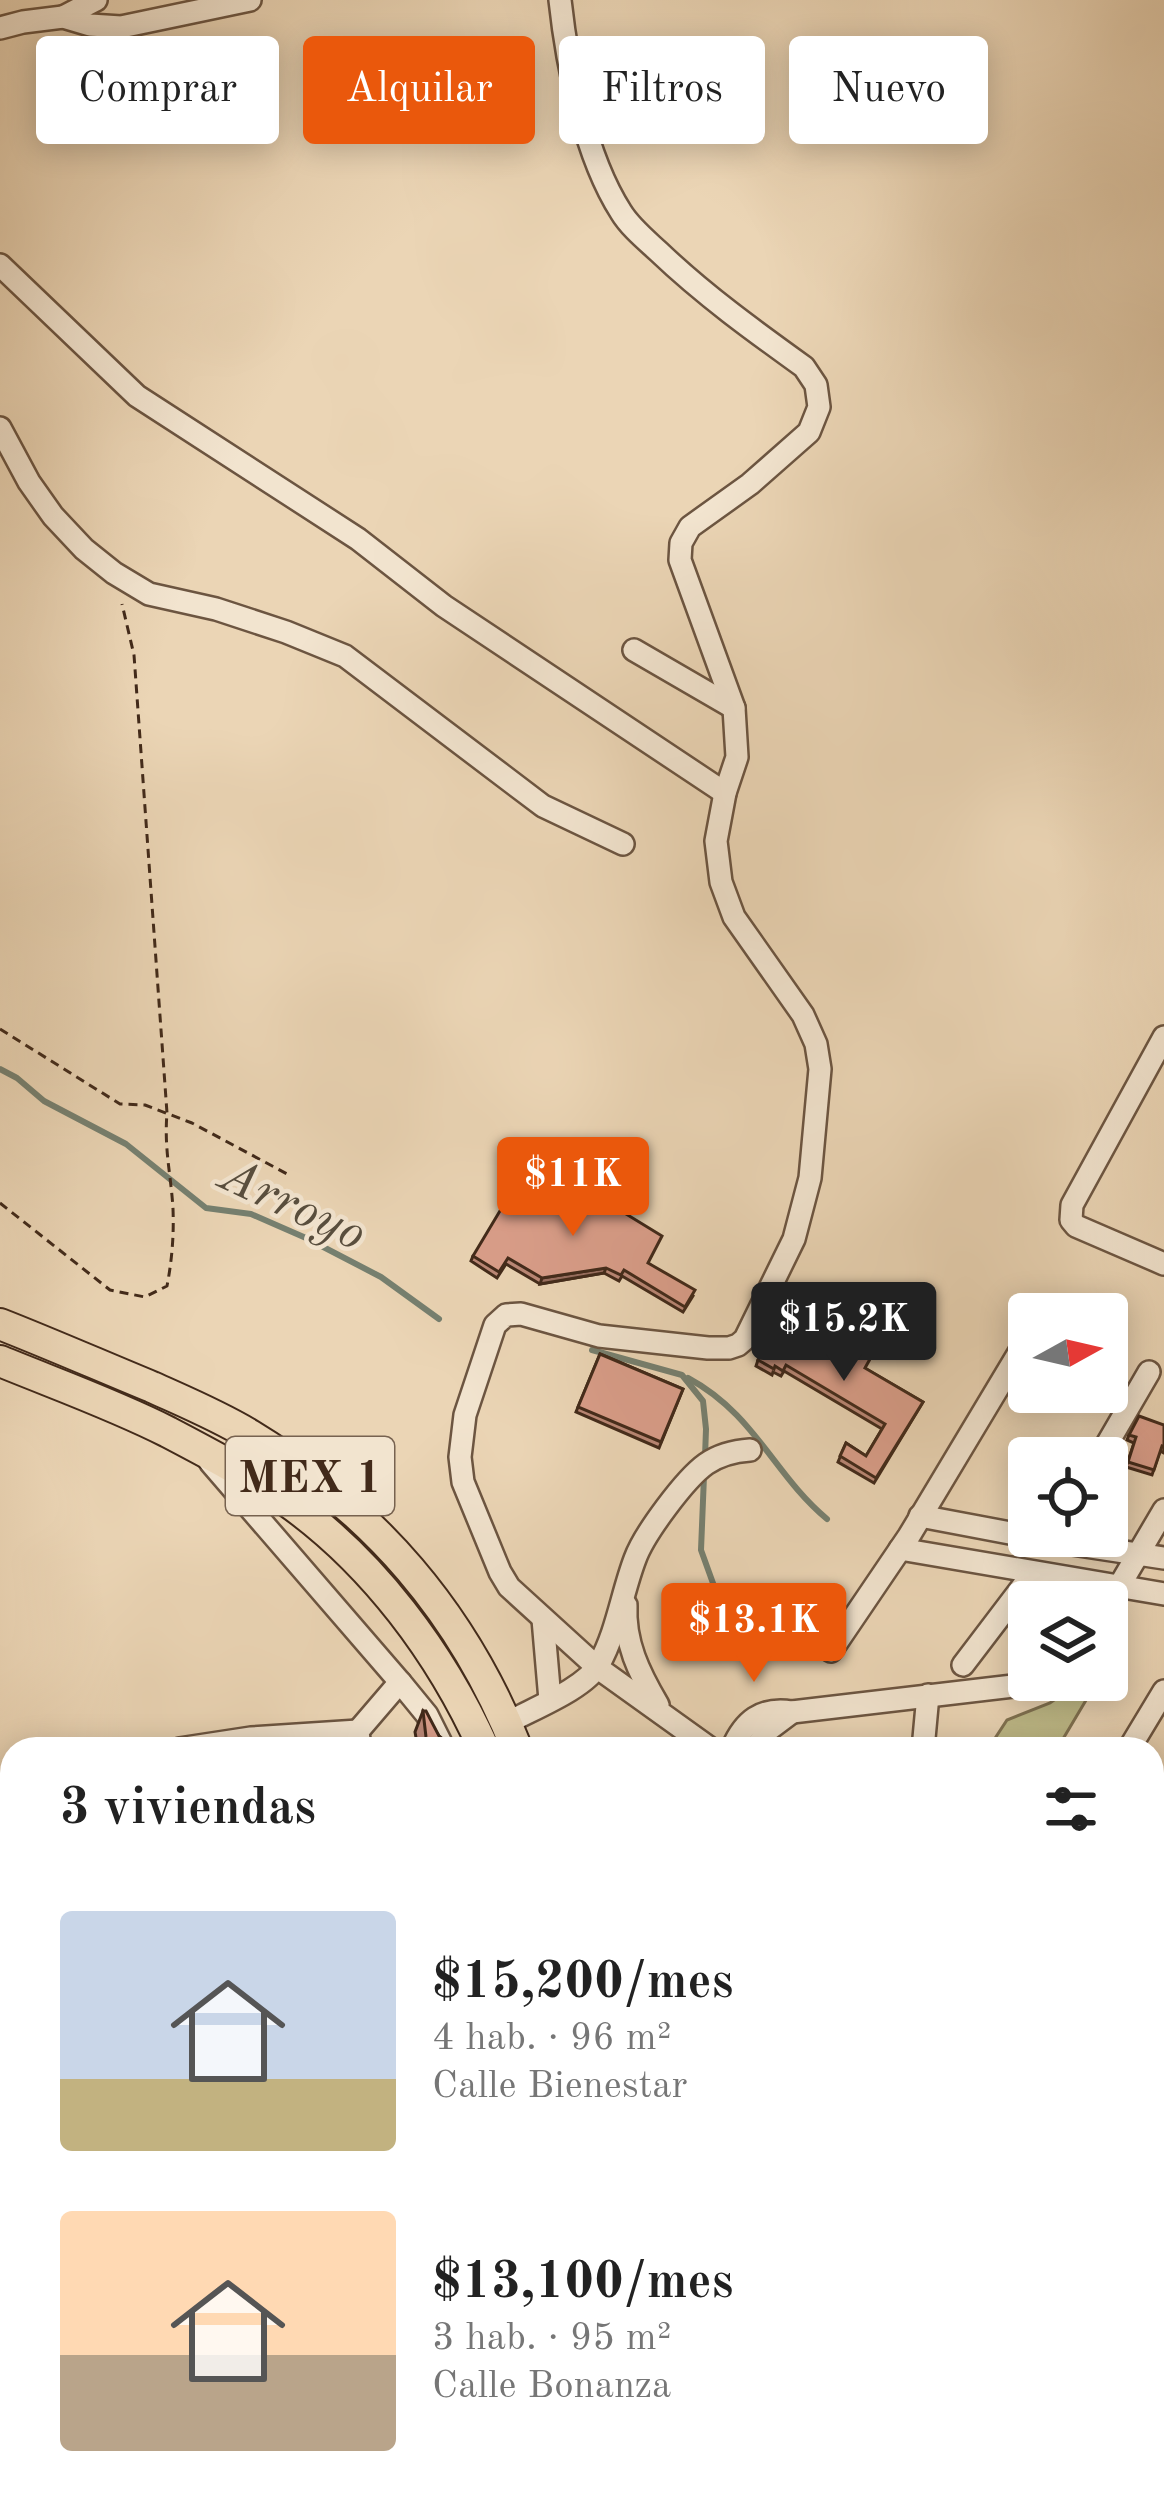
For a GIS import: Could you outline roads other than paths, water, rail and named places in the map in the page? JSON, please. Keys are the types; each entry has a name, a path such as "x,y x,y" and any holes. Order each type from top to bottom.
{"highway":[{"name":"MEX 1","path":"0,1324 207,1412 249,1434 324,1486 412,1568 477,1666 512,1736"},
{"name":"MEX 1","path":"0,1360 165,1431 286,1501 324,1531 404,1615 440,1664 478,1737"}],"street":[{"path":"0,28 64,17 96,0"},
{"path":"64,17 121,27 250,0"},
{"path":"560,0 564,43 593,153 623,217 689,280 804,367 816,385 819,407 809,432 750,484 690,527 681,543 680,560 734,708 737,757 716,842 721,882 734,917 803,1015 816,1044 819,1098 811,1178 794,1240 738,1346 709,1348 599,1336 521,1314 506,1315 495,1325 465,1415 460,1457 464,1482 509,1587 598,1668 696,1737"},
{"path":"0,265 137,397 358,538 444,606 725,793"},
{"path":"0,428 53,516 83,549 114,573 149,594 216,609 345,656 543,806 623,844"},
{"path":"634,650 734,708"},
{"path":"1164,1037 1072,1205 1076,1226 1164,1264"},
{"path":"831,1651 1008,1371"},
{"path":"1111,1437 1149,1372"},
{"path":"200,1450 400,1682 438,1737"},
{"path":"512,1736 550,1700 598,1668 635,1557 653,1525 703,1466 750,1450"},
{"path":"1122,1581 1164,1510"},
{"path":"909,1534 1008,1537"},
{"path":"909,1534 1033,1573 1082,1581"},
{"path":"1128,1552 1164,1558"},
{"path":"963,1665 1033,1573"},
{"path":"1128,1588 1164,1594"},
{"path":"626,1591 630,1646 661,1710"},
{"path":"543,1619 550,1700"},
{"path":"361,1737 400,1682"},
{"path":"748,1737 752,1718 778,1709 792,1712 1008,1687"},
{"path":"1136,1737 1164,1691"},
{"path":"924,1737 928,1695"}],"waterway":[{"name":"Arroyo","path":"0,1069 44,1101 126,1144 206,1208 251,1214 306,1238 381,1277 439,1319"},
{"name":"Arroyo","path":"592,1350 682,1375 703,1401 705,1457"},
{"path":"688,1378 731,1409 827,1519"},
{"name":"Arroyo","path":"704,1476 701,1550 714,1586"}]}
